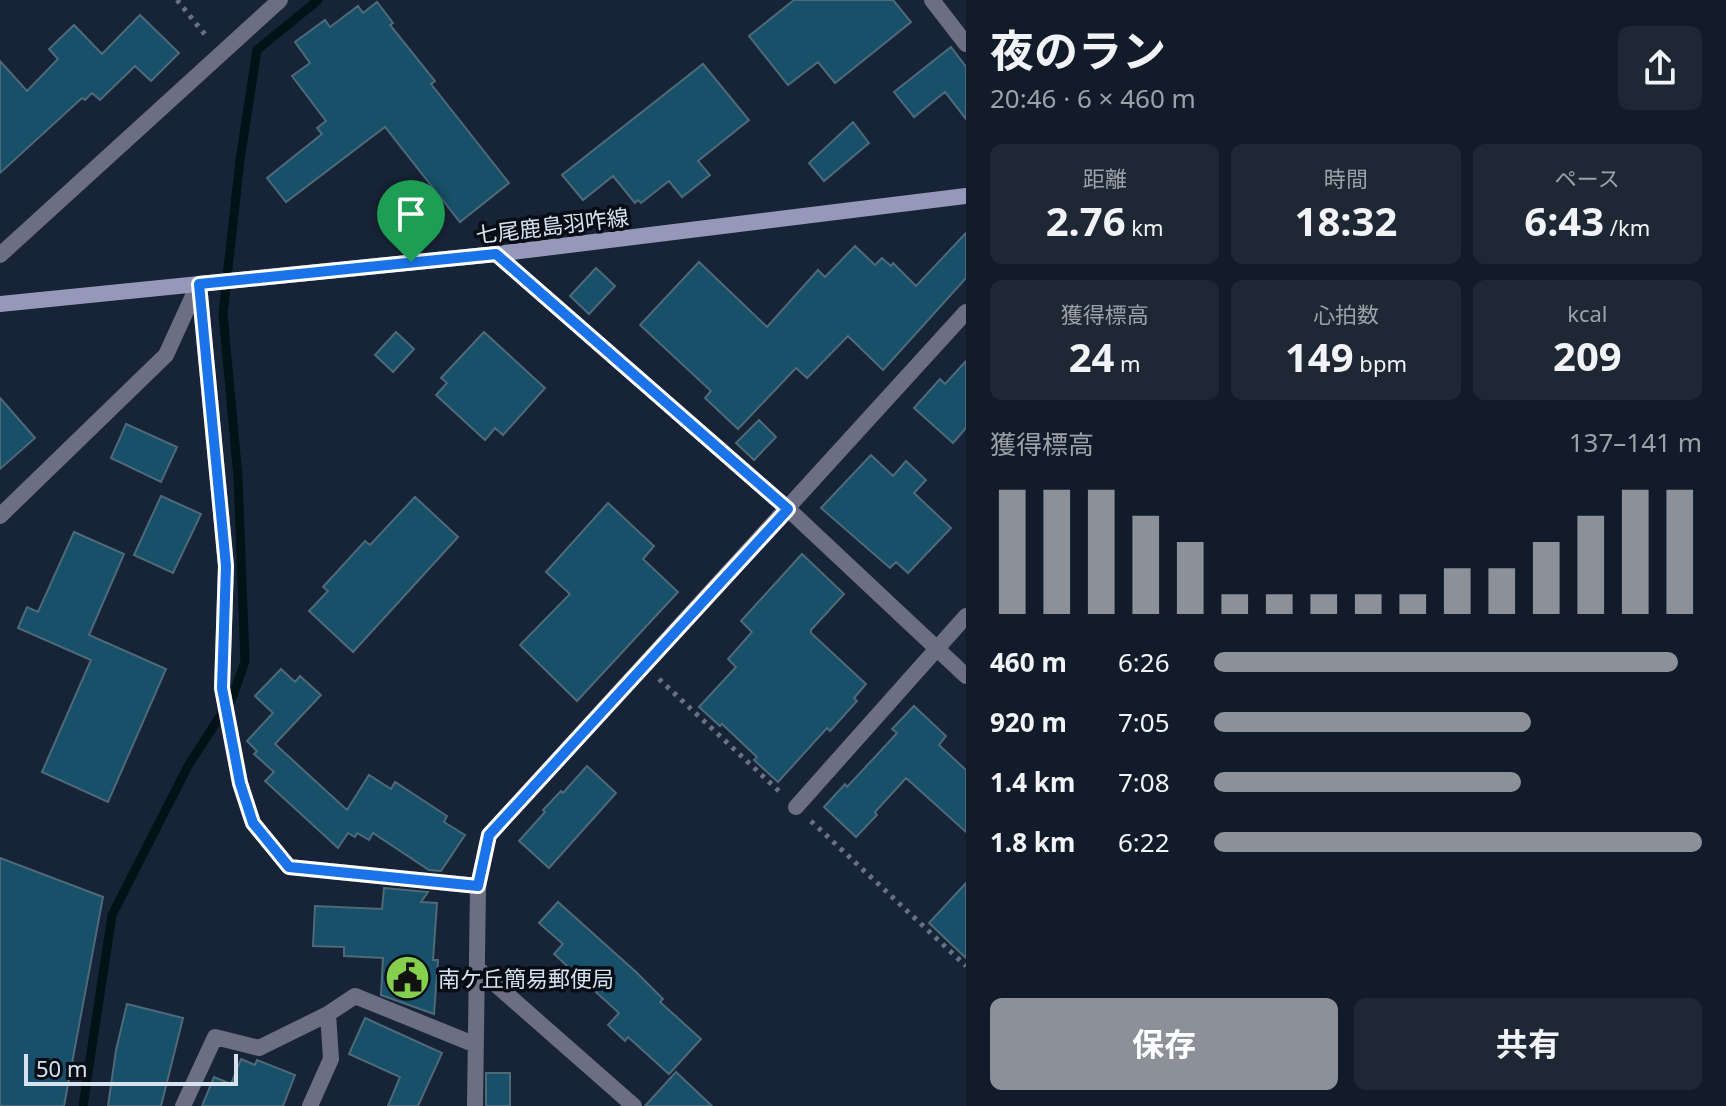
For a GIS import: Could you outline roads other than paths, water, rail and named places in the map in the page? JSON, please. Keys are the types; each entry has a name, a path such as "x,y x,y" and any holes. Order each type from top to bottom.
{"main road":[{"name":"七尾鹿島羽咋線","path":"0,304 496,254 966,196"}],"street":[{"path":"0,255 280,0"},
{"path":"932,0 966,44"},
{"path":"496,254 788,509 966,676"},
{"path":"206,283 226,566 222,688 240,783 253,823 289,867 478,886"},
{"path":"0,516 166,355 206,283"},
{"path":"475,1106 478,886 489,835 966,312"},
{"path":"796,807 966,616"},
{"path":"477,968 634,1106"},
{"path":"183,1106 215,1037 259,1048 328,1014 355,996 476,1045"},
{"path":"311,1106 331,1059 328,1014"}],"waterway":[{"path":"83,1106 112,915 188,766 233,696 245,661 238,477 223,314 240,160 257,50 318,0"}],"place":[{"name":"南ケ丘簡易郵便局","path":"407,978"}]}
